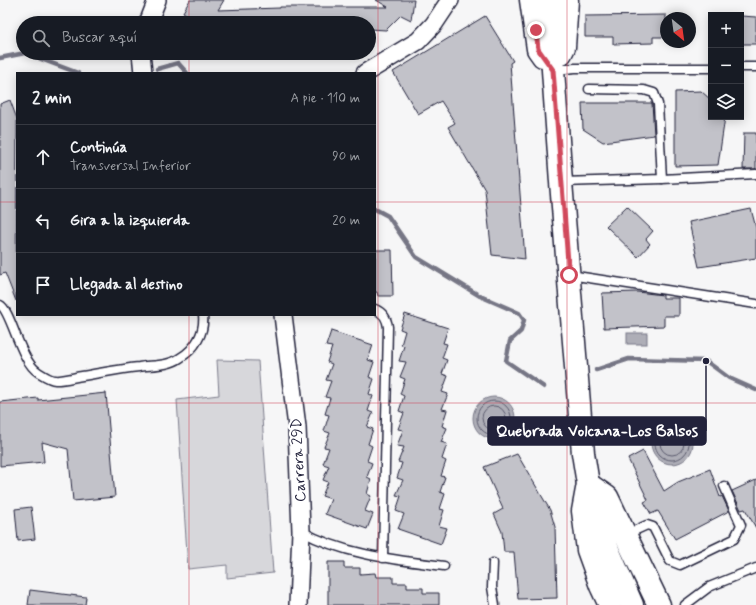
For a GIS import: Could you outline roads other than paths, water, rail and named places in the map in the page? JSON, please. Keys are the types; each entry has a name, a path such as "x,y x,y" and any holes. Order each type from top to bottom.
{"main road":[{"path":"531,0 538,49 553,70"},
{"path":"548,0 583,453 588,484 608,550 632,605"},
{"path":"553,70 564,48 567,0"},
{"path":"588,484 606,497 658,605"},
{"path":"588,484 583,510 588,550 601,586 610,605"}],"street":[{"path":"151,16 157,0"},
{"path":"367,72 418,42 434,24 450,0"},
{"path":"142,60 143,72"},
{"name":"Carrera 29D","path":"282,316 297,427 301,531 298,605"}],"lane":[{"path":"744,67 756,67"},
{"path":"553,70 575,68 708,68"},
{"path":"589,89 644,90 654,93 658,104 662,179"},
{"path":"561,182 756,174"},
{"path":"569,275 756,304"},
{"path":"0,305 6,312 15,336 30,366 38,372 55,380 160,364 179,359 191,350 198,340 203,329 203,316"},
{"path":"376,310 386,318 388,328 384,558"},
{"path":"624,535 647,525 653,527 670,561 680,565 734,539 741,525 724,486"},
{"path":"301,531 316,540 341,548 384,558 444,566"},
{"path":"494,563 492,587 495,605"},
{"path":"688,604 709,587 756,568"}],"water":[{"path":"627,333 647,333 647,344 627,344"},
{"path":"494,397 509,403 515,418 509,433 494,439 479,433 473,418 479,403"},
{"path":"668,422 676,422 687,428 693,439 693,447 687,458 676,464 668,464 657,458 651,447 651,439 657,428"}],"waterway":[{"path":"0,58 16,55"},
{"path":"44,60 75,72"},
{"path":"157,69 178,63 186,72"},
{"path":"376,210 388,216 416,257 480,296 519,313 524,320 521,331 510,341 506,361 544,387"},
{"path":"596,370 629,359 706,361 729,378 756,390"}],"place":[{"name":"Quebrada Volcana-Los Balsos","path":"706,361"}]}
